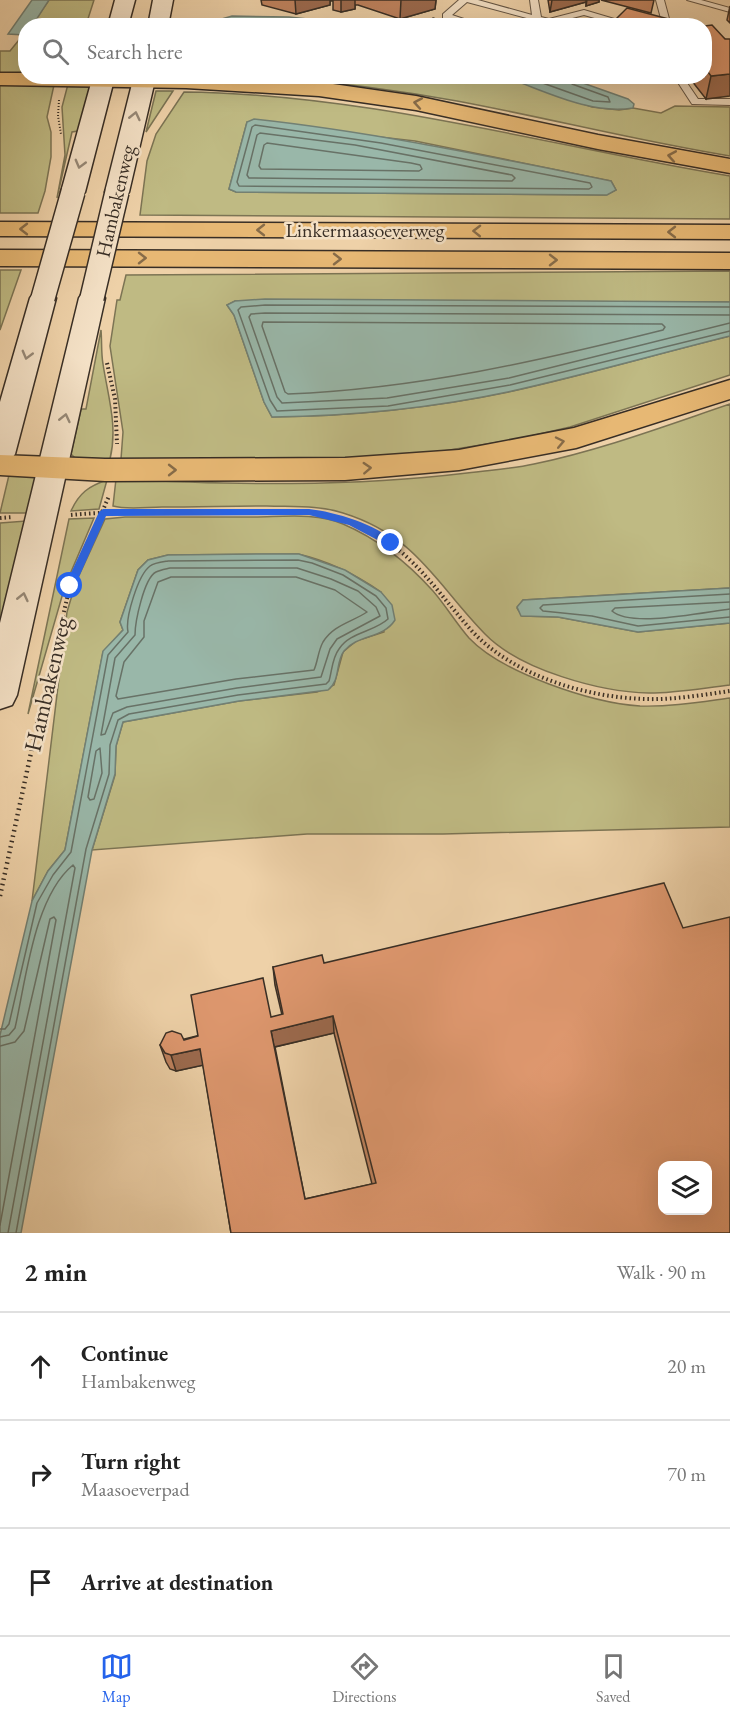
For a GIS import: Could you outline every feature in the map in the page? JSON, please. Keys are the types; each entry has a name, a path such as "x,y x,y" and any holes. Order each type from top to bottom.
{"highway":[{"path":"0,79 18,79"},
{"path":"248,84 368,95 730,166"},
{"name":"Linkermaasoeverweg","path":"0,229 730,232"},
{"name":"Linkermaasoeverweg","path":"0,258 730,261"},
{"path":"0,465 114,470 345,469 459,460 576,438 730,389"}],"main road":[{"path":"120,18 125,0"},
{"path":"160,18 163,0"},
{"name":"Hambakenweg","path":"0,454 101,84"},
{"name":"Hambakenweg","path":"0,695 143,84"}],"lane":[{"path":"453,18 446,16 466,0 537,18 534,0"},
{"path":"660,0 665,18"},
{"path":"691,0 730,10"},
{"path":"563,18 584,12 605,18"},
{"path":"683,84 695,102 730,102"}],"path":[{"name":"Hambakenweg","path":"0,897 60,622 70,586 103,512 114,470 118,440 115,399 106,356"},
{"path":"0,518 103,512 309,512 331,515 372,532 400,549 430,578 477,637 495,652 528,669 578,687 629,699 654,699 730,691"}],"shaded area":[{"path":"49,0 94,0 88,18 36,18"},
{"path":"18,41 18,75 0,74 0,51 10,51"},
{"path":"68,84 91,87 78,131 72,132 57,198 65,155 62,107"},
{"path":"342,84 525,84 592,107 619,110 633,108 661,113 675,106 730,107 730,156 434,97"},
{"path":"0,85 54,85 47,117 51,132 51,157 45,191 38,213 0,213"},
{"path":"156,91 173,91 146,132"},
{"path":"184,92 253,95 391,112 730,176 730,219 140,215 147,161 156,134","holes":["247,122 415,141 611,181 616,190 606,195 236,192 229,189"]},
{"path":"0,270 21,270 0,330"},
{"path":"730,271 730,302 235,301 227,305 234,315 264,402 272,417 393,410 483,397 730,336 730,375 570,427 518,439 431,453 357,459 121,459 123,432 110,346 117,300 120,300 126,275"},
{"path":"101,330 102,360 113,423 110,459 75,458 71,454 81,409 86,409"},
{"path":"730,404 730,588 523,600 517,608 522,616 558,617 638,632 730,623 730,685 669,692 629,692 562,677 539,668 500,647 485,634 408,548 368,523 343,513 296,507 131,508 113,506 116,479 203,483 336,483 423,478 517,467 608,445"},
{"path":"9,475 38,475 27,513 0,513"},
{"path":"107,480 99,509 71,511 77,499 85,491"},
{"path":"298,516 332,520 356,530 391,552 433,591 469,638 484,651 525,674 574,692 620,704 674,705 730,698 730,827 443,834 307,834 92,850 115,775 116,746 123,722 239,701 317,692 334,685 343,652 356,641 384,632 381,592 361,579 320,560 298,554 168,555 148,560 138,570 120,622 123,630 103,652 65,850 48,871 32,901 67,612 76,582 105,519"},
{"path":"94,518 65,586 28,714 69,519"},
{"path":"26,521 1,619 0,622 0,523"}],"water":[{"path":"32,0 49,0 37,18 19,18"},
{"path":"232,16 298,18 225,18"},
{"path":"18,20 18,35 8,34"},
{"path":"523,84 586,84 628,99 634,104 633,108 600,108 552,95"},
{"path":"254,119 344,131 477,154 611,181 616,190 607,195 236,192 229,189 247,122"},
{"path":"265,299 730,302 730,336 567,378 482,397 393,410 272,417 264,402 234,315 227,305 235,301"},
{"path":"299,554 345,570 381,592 392,605 395,620 384,630 356,642 344,651 335,681 328,690 239,701 123,722 116,746 115,774 92,850 21,1233 0,1233 0,1035 32,901 48,871 65,850 103,651 123,630 120,622 138,570 148,560 168,555"},
{"path":"730,588 730,623 638,632 558,617 521,616 517,607 523,600"}],"building":[{"path":"627,8 665,18 617,18"},
{"path":"712,25 725,39 730,39 730,74 712,76"},
{"path":"664,883 683,928 730,917 730,1233 231,1233 200,1049 171,1055 165,1053 160,1045 166,1033 172,1031 181,1034 184,1040 198,1036 191,995 263,978 271,1017 283,1014 273,967 322,955 324,963","holes":["333,1016 376,1183 305,1199 271,1031"]}],"route":[{"path":"70,586 103,512 309,512 331,515 352,522 391,543"}]}
